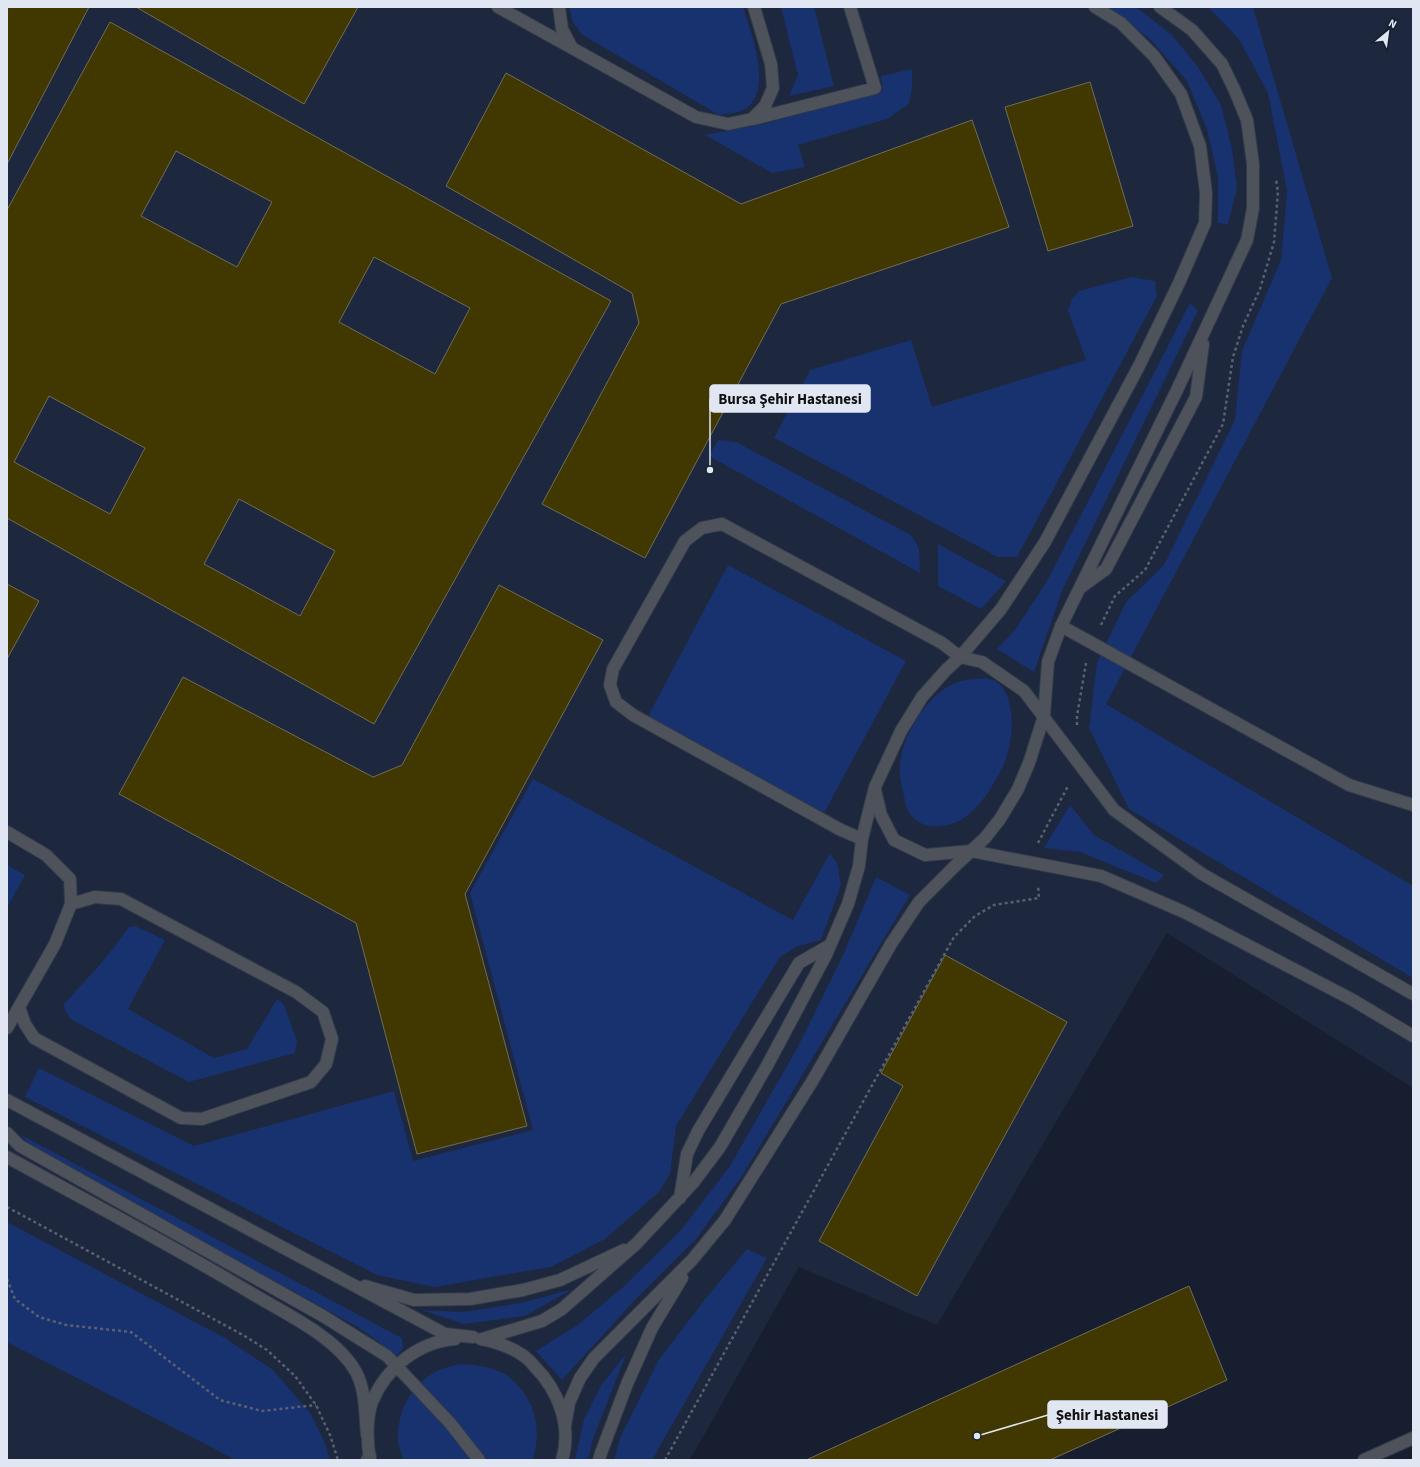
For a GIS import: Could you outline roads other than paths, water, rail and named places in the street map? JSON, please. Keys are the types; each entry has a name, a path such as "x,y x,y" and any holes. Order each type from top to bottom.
{"street":[{"path":"498,7 696,118 728,124 875,88 850,7"},
{"path":"559,7 562,29 572,48"},
{"path":"752,119 765,106 773,88 771,64 754,7"},
{"path":"367,1435 372,1403 388,1375 412,1353 441,1340 478,1338 542,1321 562,1309 636,1244 693,1183 720,1147 768,1064 830,945 848,904 859,866 862,839 875,787 901,731 922,697 960,657 1001,610 1045,542 1139,366 1179,283 1205,223 1206,193 1200,146 1181,94 1154,56 1121,23 1095,7"},
{"path":"562,1460 564,1452 565,1426 570,1403 580,1378 594,1358 692,1260 725,1220 813,1080 891,944 920,902 971,850 985,838 997,824 1018,789 1029,763 1044,716 1048,662 1060,626 1178,390 1247,240 1253,208 1252,157 1247,120 1222,64 1192,30 1160,7"},
{"path":"1079,588 1106,569 1196,397 1204,332"},
{"path":"862,839 841,830 633,715 616,702 610,685 613,669 685,541 702,528 722,524 942,643 960,657 982,662 1005,677 1024,691 1114,810 1202,874 1413,994"},
{"path":"1060,626 1349,785 1413,805"},
{"path":"875,787 881,815 894,840 925,855 971,850 1101,876 1184,912 1351,999 1413,1036"},
{"path":"7,832 46,855 70,878 71,904 55,944 7,1028"},
{"path":"19,1007 25,1024 34,1038 180,1118 202,1119 305,1085 311,1082 326,1064 332,1039 323,1012 296,992 121,899 95,897 71,904"},
{"path":"680,1198 687,1154 698,1131 799,963 830,945"},
{"path":"7,1100 445,1334 478,1338 501,1343 525,1356 545,1376 559,1400 565,1426"},
{"path":"7,1133 20,1146 323,1316 387,1356 450,1423 479,1460"},
{"path":"7,1157 209,1268 319,1333 343,1354 356,1372 364,1397 369,1459"},
{"path":"342,1278 414,1300 470,1299 523,1290 560,1280 636,1244"},
{"path":"599,1460 627,1384 652,1328 692,1260"},
{"path":"1364,1460 1413,1438"}],"place":[{"name":"Bursa Şehir Hastanesi","path":"710,470"},
{"name":"Şehir Hastanesi","path":"977,1436"}]}
